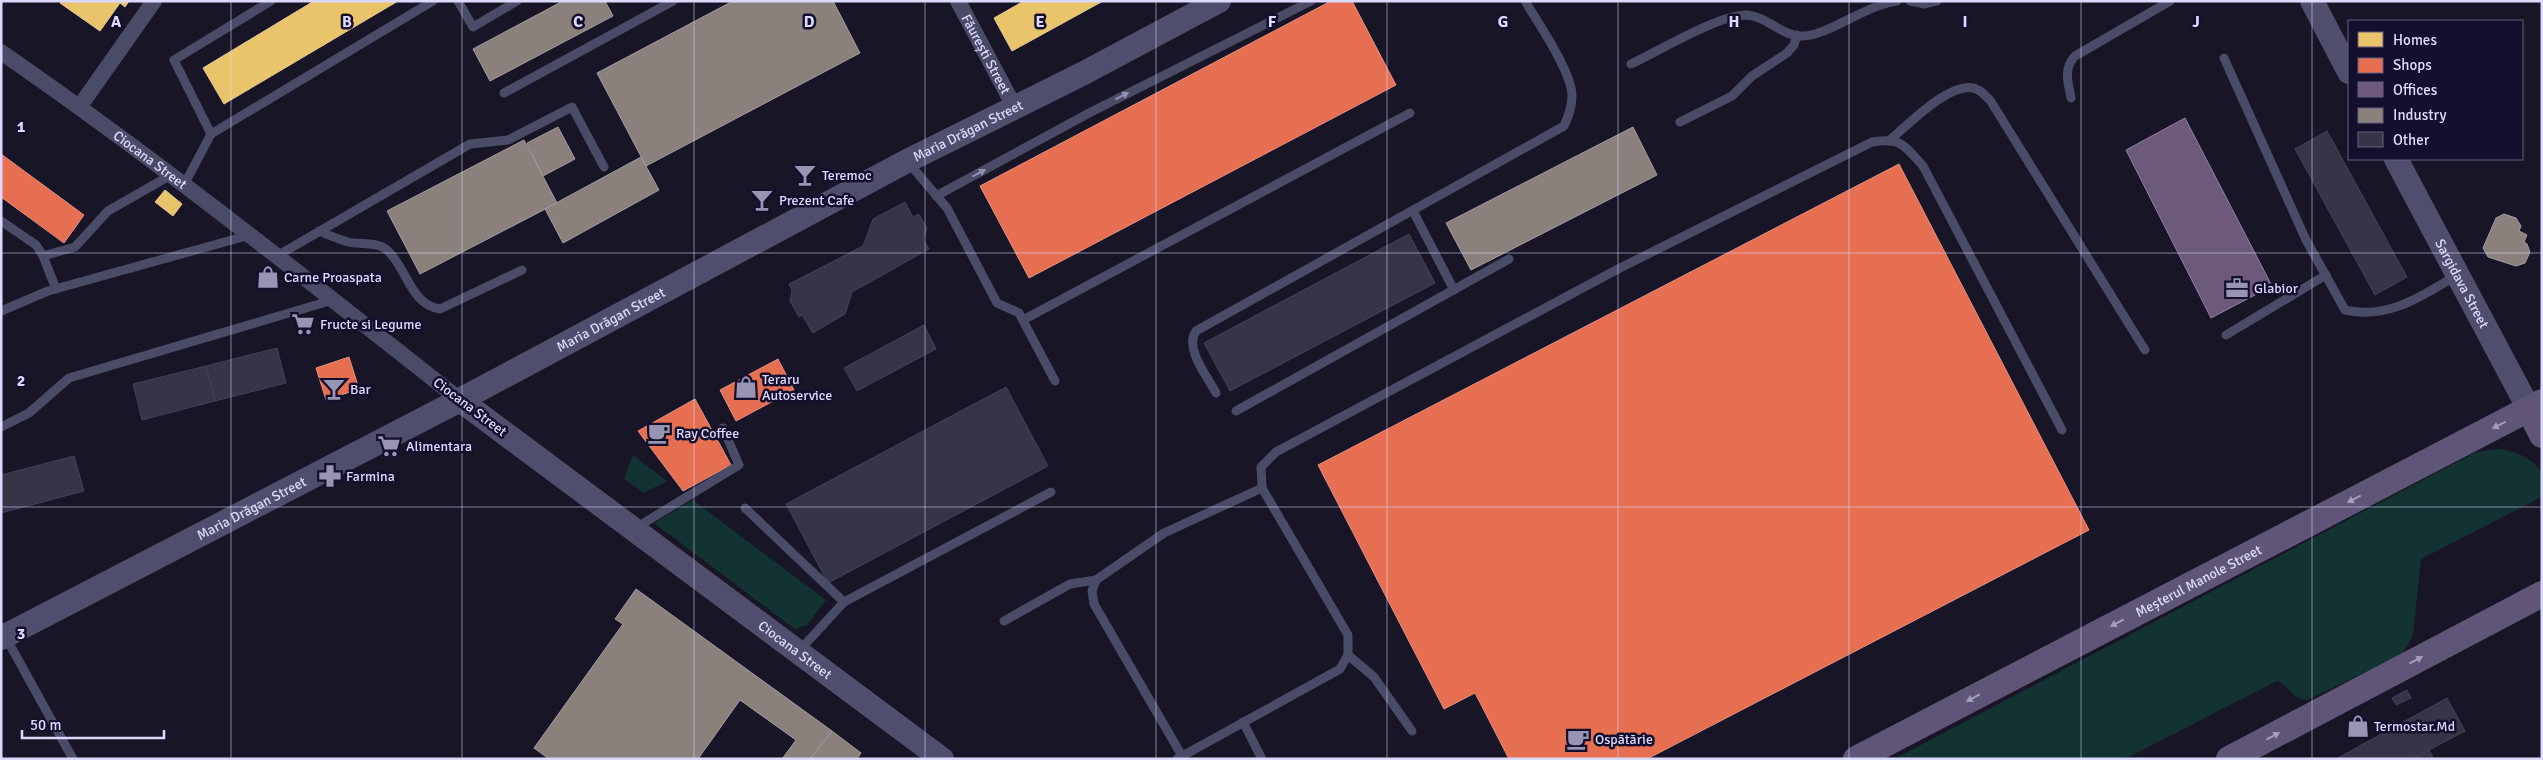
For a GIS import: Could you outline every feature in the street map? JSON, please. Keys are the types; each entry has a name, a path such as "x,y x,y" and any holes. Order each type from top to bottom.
{"main road":[{"name":"Maria Drăgan Street","path":"3,637 460,400 907,161 1014,108 1219,1"},
{"path":"2312,1 2348,70"},
{"name":"Sargidava Street","path":"2397,160 2458,275 2536,406"},
{"name":"Ciocana Street","path":"460,400 942,759"},
{"path":"2536,406 2542,435"},
{"name":"Meșterul Manole Street","path":"1856,759 2536,406"},
{"path":"2229,759 2542,594"}],"street":[{"path":"80,106 154,1"},
{"name":"Făurești Street","path":"958,1 1014,108"},
{"name":"Ciocana Street","path":"1,52 80,106 251,235 460,400"}],"lane":[{"path":"211,134 174,60 271,1"},
{"path":"184,185 211,134 433,1"},
{"path":"458,1 473,27 518,1"},
{"path":"504,94 672,1"},
{"path":"936,196 1091,112 1312,1"},
{"path":"1216,393 1192,346 1192,337 1196,331 1564,126 1571,111 1572,94 1567,75 1525,1"},
{"path":"1862,1 1866,10"},
{"path":"1631,64 1726,18 1748,15 1762,20 1787,34 1804,36 1819,32 1866,10 1896,1"},
{"path":"1910,1 1925,4 1937,1"},
{"path":"2071,98 2067,71 2068,63 2075,56 2170,1"},
{"path":"1680,122 1732,96 1752,76 1787,53 1794,45 1797,35"},
{"path":"2224,58 2306,240 2345,310 2359,313 2399,308 2458,275"},
{"path":"1096,580 1092,591 1094,604 1180,757 1340,669 1348,655 1348,635 1262,488 1261,468 1276,452 1618,269 1872,142 1891,139 1942,97 1967,87 1978,89 1990,100 2146,350"},
{"path":"277,256 470,144 508,140 572,107 604,167"},
{"path":"1023,320 1410,113"},
{"path":"1891,139 1905,146 1923,166 2062,430"},
{"path":"907,161 947,208 997,303 1019,313 1055,381"},
{"path":"42,256 75,247 108,211 171,175"},
{"path":"1413,211 1454,290"},
{"path":"1,221 36,245 56,289"},
{"path":"319,231 349,242 380,245 388,251 419,298 429,308 440,309 522,270"},
{"path":"1,311 56,289 251,235"},
{"path":"1236,411 1509,260"},
{"path":"2226,335 2326,276"},
{"path":"1,427 29,413 69,378 333,300"},
{"path":"634,529 738,465 722,428"},
{"path":"1004,621 1070,584 1096,580 1164,533 1262,488"},
{"path":"798,651 844,602 1051,492"},
{"path":"745,508 844,602"},
{"path":"3,637 73,759"},
{"path":"1348,655 1374,678 1412,731"},
{"path":"1244,722 1262,759"}],"green space":[{"path":"2499,449 2525,457 2535,465 2542,476 2542,497 2421,559 2413,635 2403,653 2391,660 2307,700 2298,698 2277,681 2125,759 1894,759 2476,452"},
{"path":"633,455 667,481 644,493 624,479"},
{"path":"693,500 826,600 807,625 795,629 654,523"}],"building: Homes":[{"path":"62,1 129,1 125,7 120,3 100,31 60,3"},
{"path":"314,1 398,1 224,104 203,68"},
{"path":"1024,1 1103,1 1012,51 994,18"},
{"path":"165,190 182,204 173,216 155,202"}],"building: Shops":[{"path":"1331,1 1352,1 1396,85 1029,278 980,186"},
{"path":"1,154 84,215 64,243 1,197"},
{"path":"1899,164 2089,530 1647,759 1509,759 1475,693 1444,709 1318,465"},
{"path":"349,357 359,389 326,400 316,368"},
{"path":"778,359 794,390 736,421 720,390"},
{"path":"695,399 731,465 683,491 638,431"}],"building: Offices":[{"path":"2185,118 2272,286 2211,318 2126,150"}],"building: Industry":[{"path":"563,1 605,1 613,16 490,81 473,49"},
{"path":"733,1 833,1 860,53 646,166 597,73"},
{"path":"558,127 575,159 543,176 527,143"},
{"path":"1633,127 1657,175 1471,270 1446,223"},
{"path":"524,140 557,203 420,274 387,211"},
{"path":"641,157 659,190 563,243 545,209"},
{"path":"2504,214 2516,218 2521,226 2519,231 2527,235 2524,242 2527,244 2530,252 2525,263 2516,266 2488,257 2483,248 2496,218"},
{"path":"636,589 832,731 810,759 782,759 796,740 740,700 698,759 549,759 534,748 623,624 615,619"},
{"path":"832,731 861,753 857,759 810,759"}],"building: Other":[{"path":"2327,131 2407,277 2375,295 2295,149"},
{"path":"905,202 913,217 919,214 927,229 923,239 929,249 852,292 845,314 813,333 802,315 799,317 790,301 792,290 789,284 863,246 873,219"},
{"path":"1409,234 1435,283 1230,391 1204,343"},
{"path":"924,325 936,349 857,391 844,368"},
{"path":"277,348 286,383 215,401 206,366"},
{"path":"206,366 215,401 142,420 133,384"},
{"path":"1006,387 1048,466 828,583 786,504"},
{"path":"74,456 84,491 1,513 1,475"},
{"path":"2407,690 2411,698 2396,705 2392,698"},
{"path":"2447,698 2465,731 2412,759 2336,759"},
{"path":"2429,750 2434,759 2412,759"}],"place":[{"name":"Teremoc","path":"805,175"},
{"name":"Prezent Cafe","path":"762,200"},
{"name":"Carne Proaspata","path":"268,277"},
{"name":"Glabior","path":"2237,288"},
{"name":"Fructe si Legume","path":"303,324"},
{"name":"Teraru Autoservice","path":"746,387"},
{"name":"Bar","path":"334,389"},
{"name":"Ray Coffee","path":"659,433"},
{"name":"Alimentara","path":"389,446"},
{"name":"Farmina","path":"330,476"},
{"name":"Termostar.Md","path":"2358,726"},
{"name":"Ospătărie","path":"1578,739"}]}
